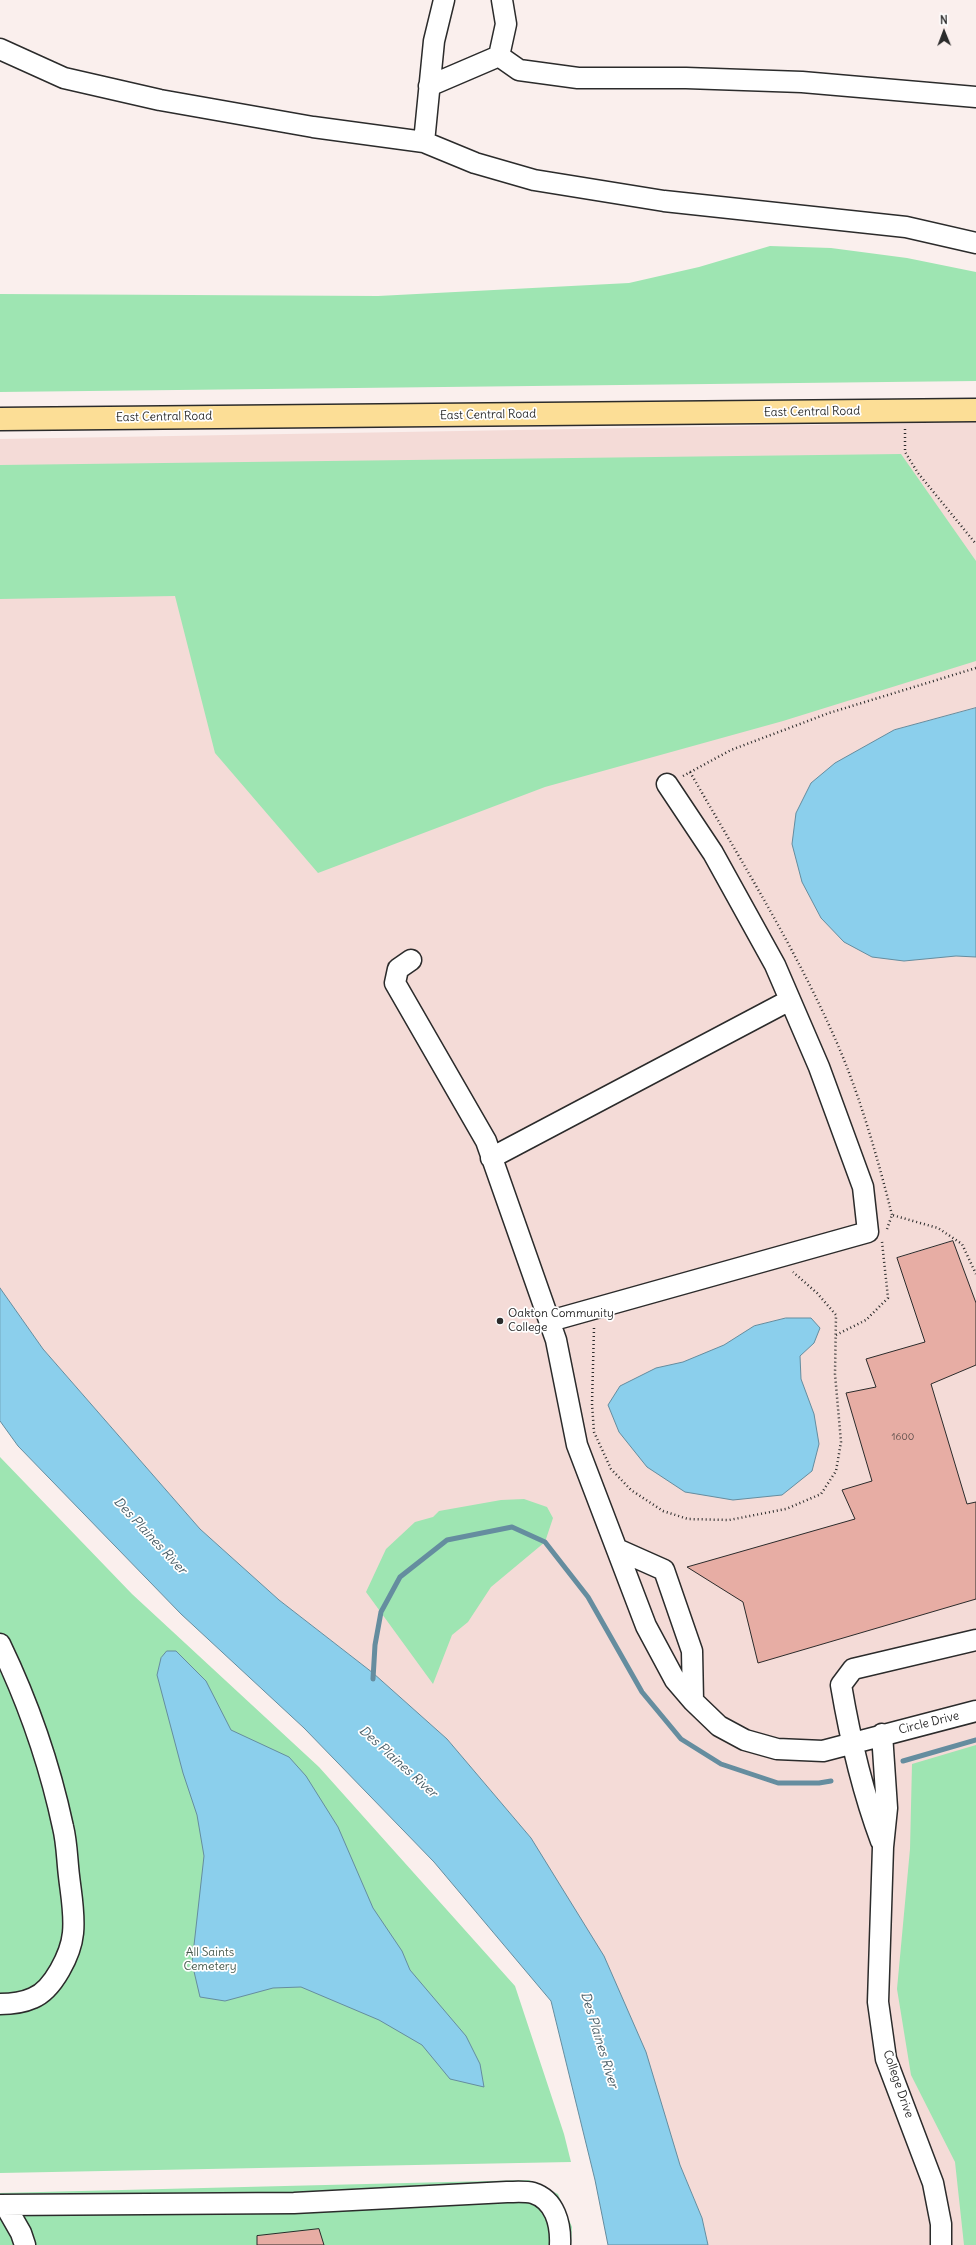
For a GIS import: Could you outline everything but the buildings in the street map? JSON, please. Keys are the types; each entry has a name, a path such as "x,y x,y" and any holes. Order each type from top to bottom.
{"main road":[{"name":"East Central Road","path":"0,419 976,410"}],"street":[{"path":"424,142 434,41 444,0"},
{"path":"500,56 506,24 502,0"},
{"path":"0,49 64,78 160,100 313,127 424,142 475,162 534,180 664,201 906,227 976,243"},
{"path":"430,86 500,56"},
{"path":"500,56 519,70 578,78 686,78 795,82 976,97"},
{"path":"550,1321 868,1232 864,1187 819,1067 775,965 713,853 667,784"},
{"name":"Circle Drive","path":"411,960 398,969 395,983 486,1141 556,1340 577,1445 619,1550 646,1626 675,1680 693,1701 719,1726 745,1740 777,1749 823,1751 882,1734 976,1711"},
{"path":"491,1158 790,1000"},
{"path":"619,1550 664,1570 692,1651 693,1701"},
{"name":"College Drive","path":"883,1847 869,1809 851,1743 841,1685 853,1669 976,1640"},
{"path":"0,1644 10,1663 45,1758 64,1828 72,1903 73,1934 67,1958 48,1986 34,1998 12,2004 0,2004"},
{"name":"College Drive","path":"882,1734 887,1808 883,1847 878,2002 886,2059 933,2183 941,2224 941,2245"},
{"path":"3,2205 247,2204 507,2192 533,2193 550,2203 561,2231 560,2245"},
{"path":"3,2205 21,2233 25,2245"}],"path":[{"path":"906,411 904,437 905,452 918,473 976,544"},
{"path":"667,784 731,750 829,713 976,668"},
{"path":"836,1335 866,1320 888,1298 882,1242"},
{"path":"593,1309 595,1357 592,1404 594,1432 611,1469 631,1490 663,1511 688,1519 729,1520 786,1509 821,1494 836,1471 841,1442 835,1374 836,1315 817,1293 793,1271"}],"shaded area":[{"name":"Oakton Community College","path":"976,422 976,2245 708,2245 702,2218 680,2165 531,1838 447,1739 373,1673 279,1600 200,1529 43,1349 0,1288 0,439"}],"green space":[{"path":"770,246 831,248 907,258 976,272 976,381 0,392 0,294 378,296 629,283 699,267"},
{"path":"901,454 976,561 976,661 783,721 545,787 318,873 215,753 175,596 0,599 0,465"},
{"name":"All Saints Cemetery","path":"0,1457 132,1594 319,1767 515,1986 564,2134 571,2162 0,2173"},
{"path":"524,1499 547,1507 553,1518 545,1542 491,1587 468,1622 452,1635 433,1684 366,1592 386,1549 415,1522 433,1517 439,1511 501,1500"},
{"path":"976,1745 976,2245 964,2245 955,2162 911,2075 897,1989 910,1849 912,1764"},
{"path":"529,2180 558,2194 572,2227 571,2245 0,2245 0,2193"}],"water":[{"path":"976,708 976,957 956,956 904,961 872,957 844,942 821,918 802,882 792,844 796,813 811,783 835,763 894,730"},
{"name":"Des Plaines River","path":"0,1288 43,1349 200,1529 279,1600 373,1673 447,1739 531,1838 604,1956 646,2052 680,2165 702,2218 708,2245 608,2245 595,2180 551,2001 434,1862 304,1728 181,1614 18,1446 0,1421"},
{"path":"786,1318 811,1318 820,1328 814,1343 800,1356 801,1379 814,1414 819,1444 812,1471 782,1495 733,1500 685,1492 647,1467 619,1432 608,1405 620,1386 656,1368 683,1362 724,1345 754,1326"},
{"path":"167,1651 176,1651 206,1681 231,1730 289,1757 306,1776 338,1827 373,1908 402,1951 410,1970 466,2036 480,2064 484,2087 450,2079 422,2045 379,2020 301,1987 273,1988 225,2001 200,1997 192,1963 204,1856 197,1815 183,1773 157,1675 161,1658"}],"waterway":[{"path":"373,1679 375,1645 381,1612 400,1577 447,1540 512,1527 545,1542 588,1597 642,1692 681,1739 721,1764 778,1783 819,1783 831,1781"},
{"path":"903,1761 976,1740"}],"place":[{"name":"Oakton Community College","path":"500,1321"}]}
